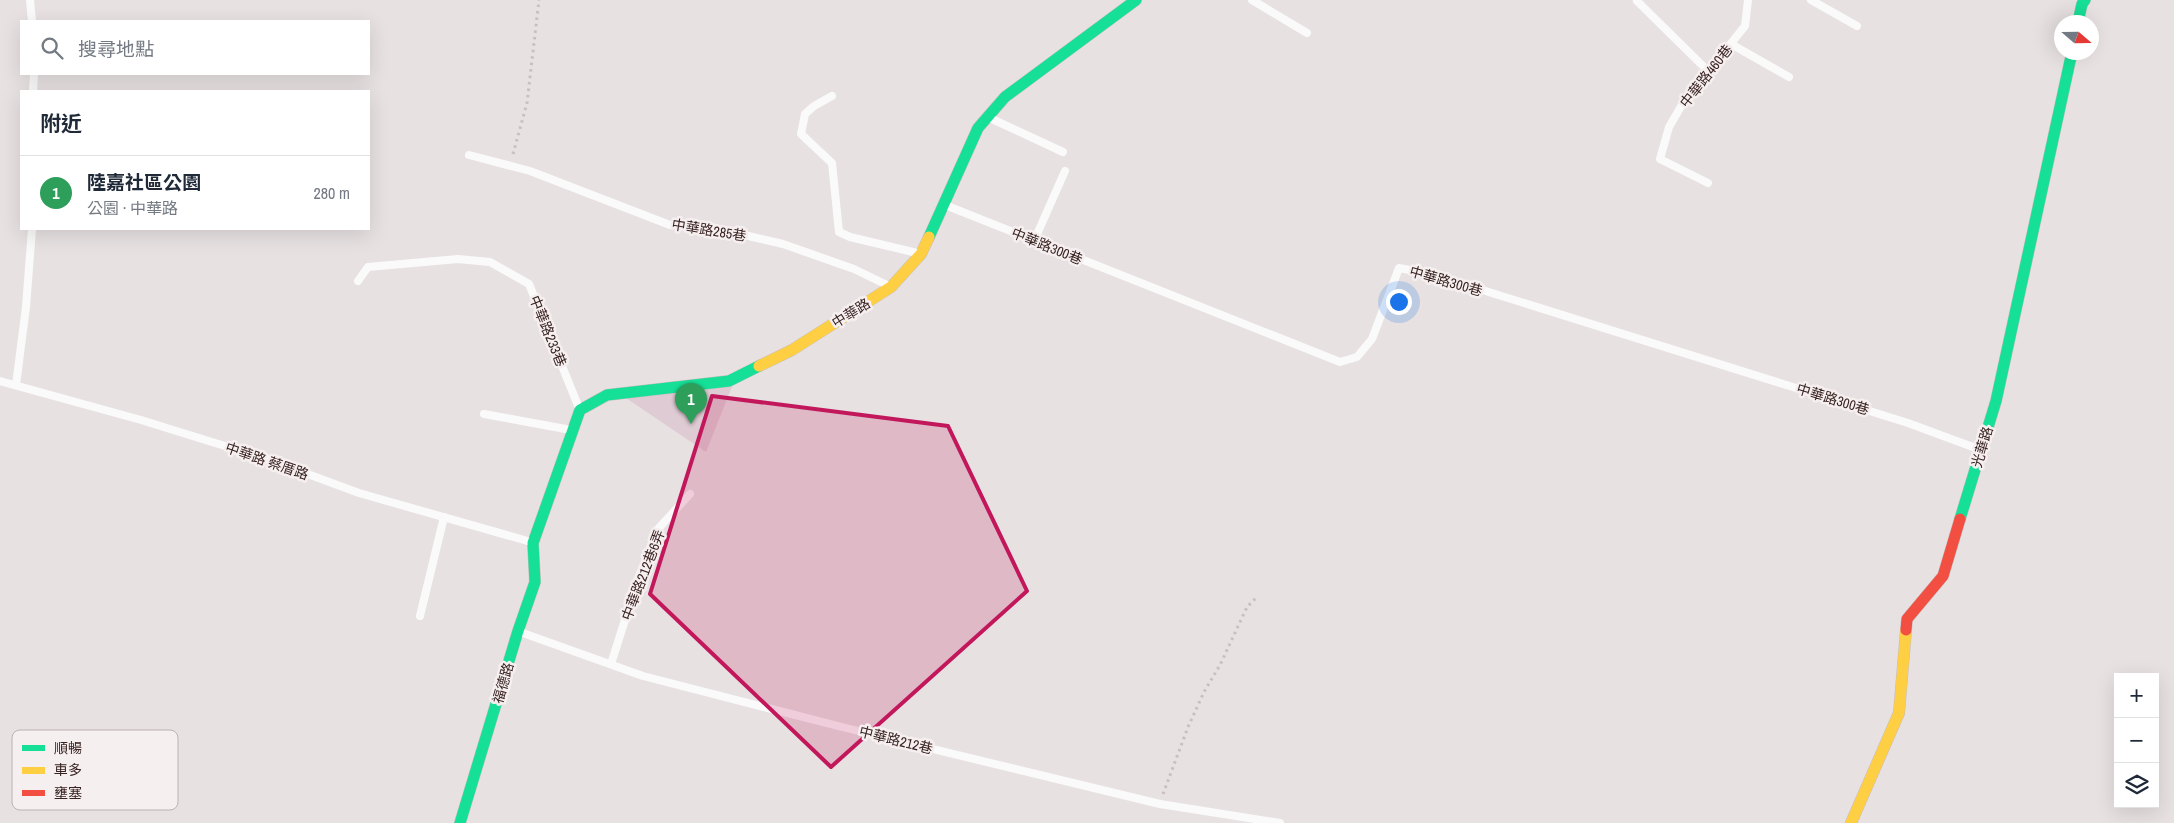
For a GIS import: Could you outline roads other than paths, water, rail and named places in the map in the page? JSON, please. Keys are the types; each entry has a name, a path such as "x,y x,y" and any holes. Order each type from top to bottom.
{"street":[{"name":"中華路","path":"580,410 607,395 729,381 792,350 891,287 921,254 978,128 1005,97 1136,0"},
{"path":"2080,15 2085,0"},
{"name":"光華路","path":"1851,823 1899,713 1907,619 1943,576 1996,401 2070,60"},
{"path":"533,543 580,410"},
{"name":"福德路","path":"460,823 518,631 535,582 533,543"}],"lane":[{"path":"30,0 32,20"},
{"path":"1252,0 1307,33"},
{"name":"中華路460巷","path":"1708,183 1660,159 1669,127 1683,103 1745,26 1748,0"},
{"path":"1812,0 1858,26"},
{"path":"1637,1 1708,72"},
{"path":"1731,44 1789,76"},
{"path":"34,75 34,90"},
{"path":"832,96 814,106 805,114 801,134 832,163 840,232 850,237 921,254"},
{"path":"988,117 1063,152"},
{"name":"中華路285巷","path":"469,156 530,171 670,225 718,229 783,244 854,269 891,287"},
{"path":"1034,240 1065,171"},
{"name":"中華路300巷","path":"943,204 1340,362 1357,357 1372,339 1398,268 1431,274 1908,423 1981,450"},
{"path":"16,385 26,307 32,230"},
{"name":"中華路233巷","path":"358,281 368,267 458,258 490,262 529,284 580,410"},
{"name":"中華路 蔡厝路","path":"0,381 142,420 360,493 533,543"},
{"path":"484,414 573,430"},
{"name":"中華路212巷6弄","path":"611,664 637,582 657,530 690,494"},
{"path":"420,616 444,517"},
{"name":"中華路212巷","path":"518,631 644,676 842,727 1160,804 1280,823"}],"place":[{"name":"陸嘉社區公園","path":"691,424"}]}
